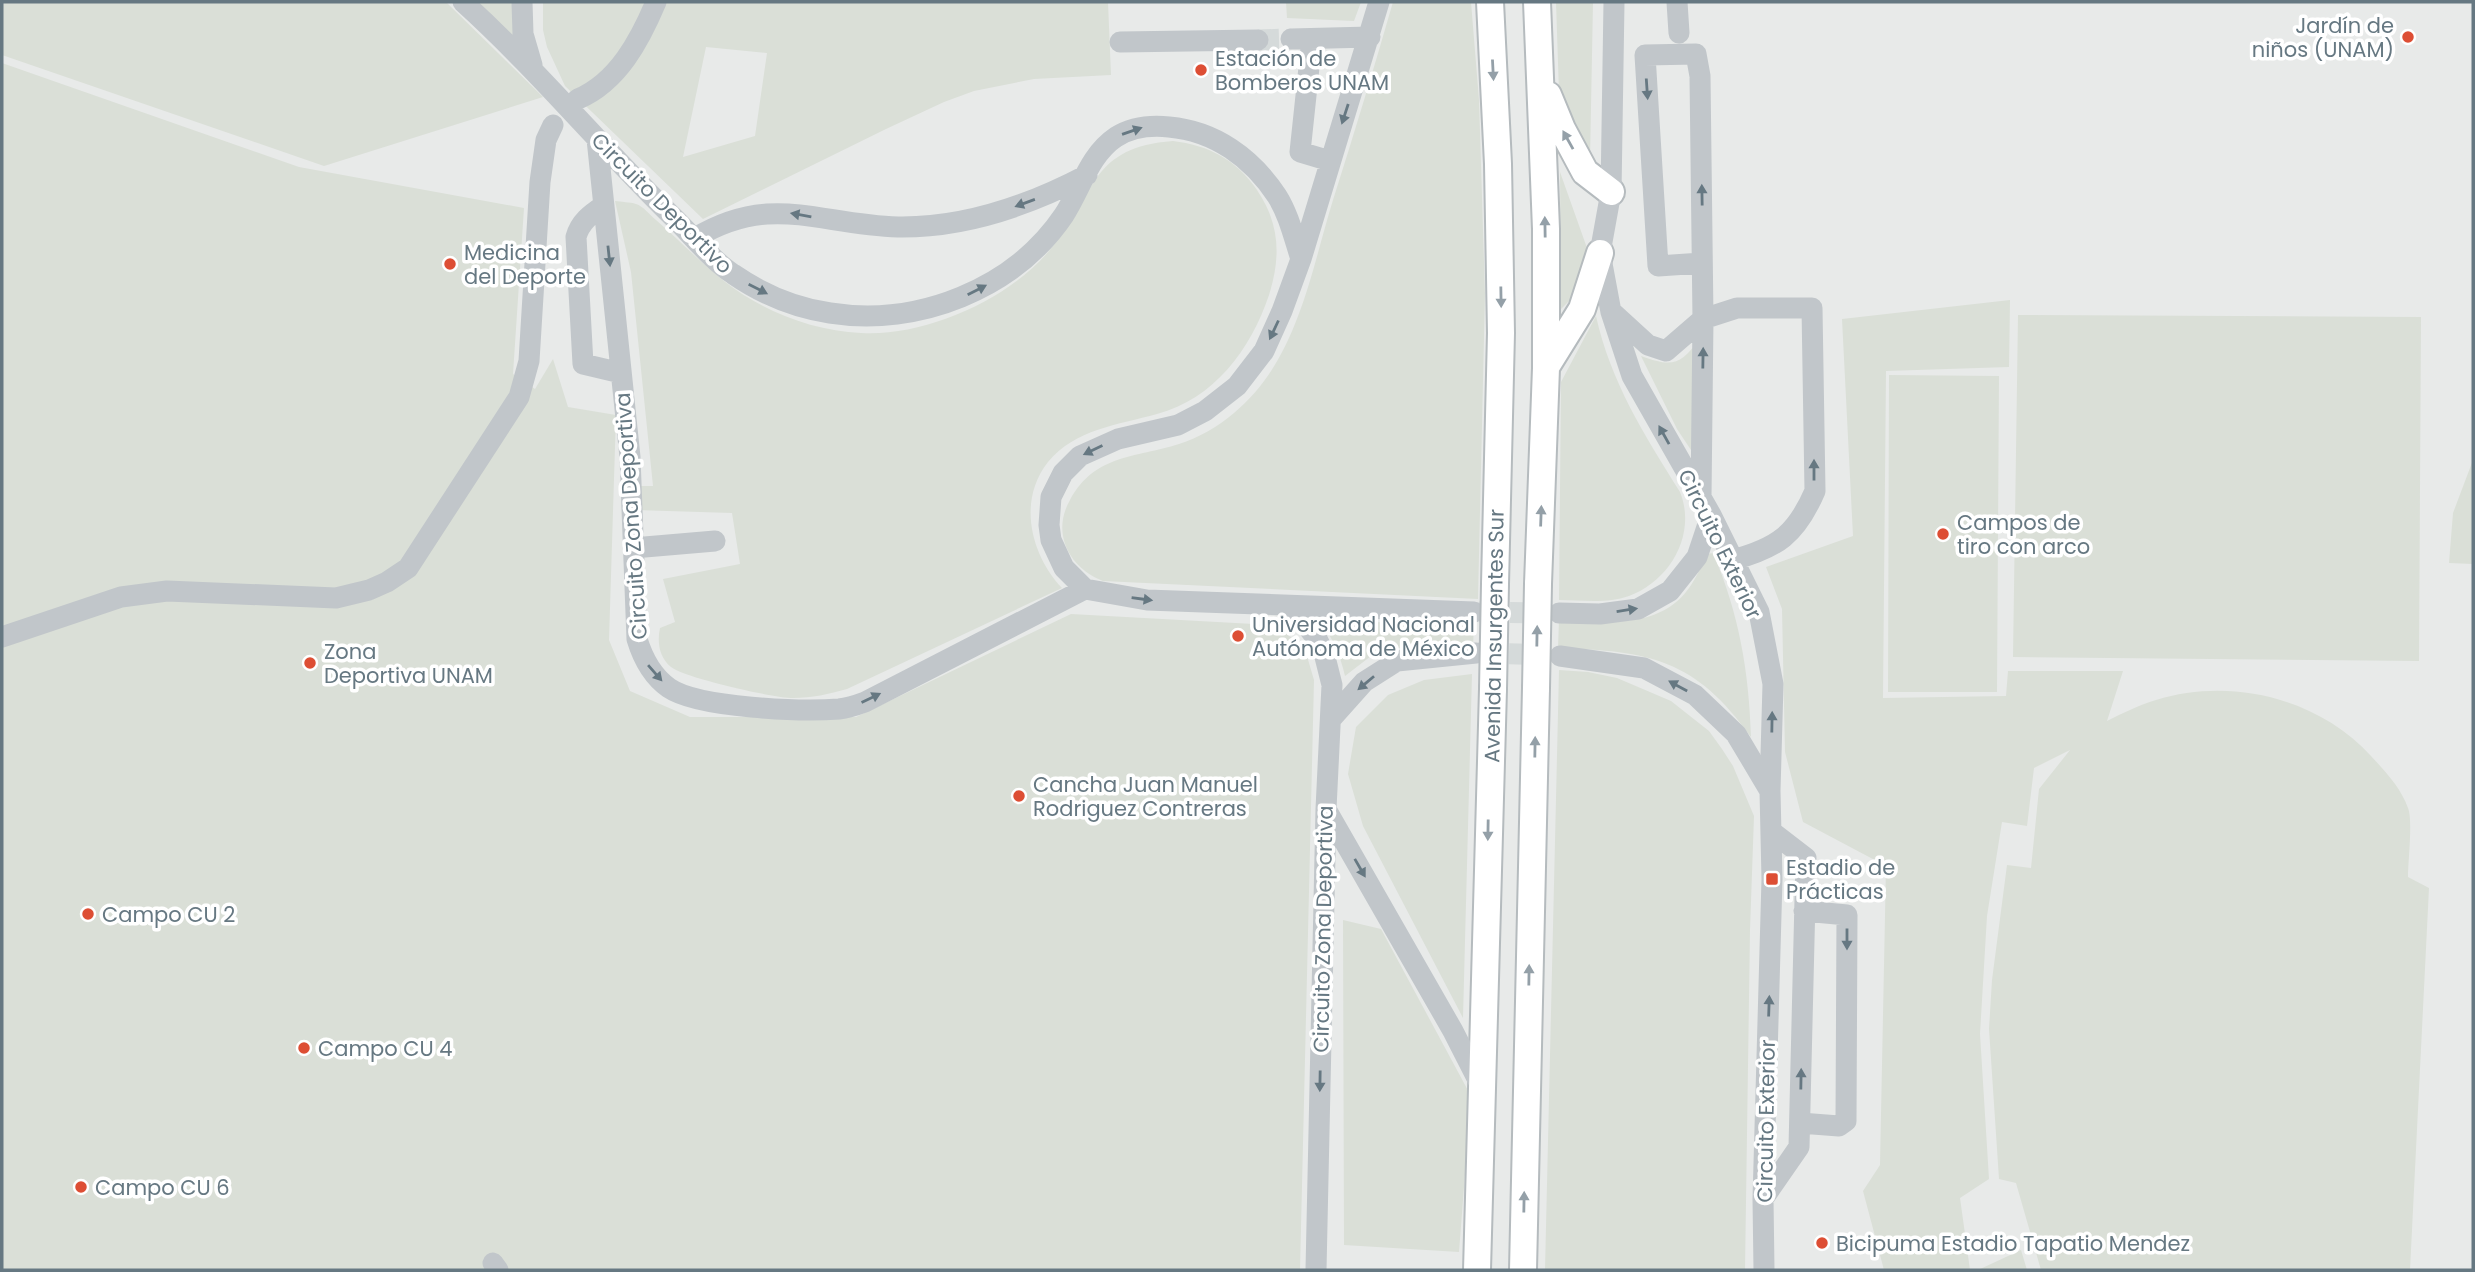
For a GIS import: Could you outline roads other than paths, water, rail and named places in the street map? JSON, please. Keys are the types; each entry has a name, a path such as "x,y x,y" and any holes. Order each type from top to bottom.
{"main road":[{"name":"Avenida Insurgentes Sur","path":"1477,1270 1501,333 1498,164 1490,2"},
{"name":"Avenida Insurgentes Sur","path":"1523,1270 1538,584 1546,368 1546,229 1537,2"},
{"path":"1541,78 1562,130 1585,172 1611,192"},
{"path":"1546,368 1581,309 1600,253"}],"street":[{"path":"463,2 535,72 590,132"},
{"path":"522,2 523,34 535,72"},
{"path":"578,99 604,83 630,53 656,2"},
{"path":"1379,2 1301,258 1264,351 1237,386 1205,411 1186,421 1099,446 1080,456 1063,472 1051,498 1051,540 1064,568 1086,589 1147,600 1474,612"},
{"name":"Circuito Exterior","path":"1614,2 1611,192 1600,253 1611,312 1632,376 1706,507 1759,612 1773,684 1764,1270"},
{"path":"1677,2 1679,33"},
{"path":"1330,161 1300,152 1301,39 1370,37"},
{"path":"1120,42 1258,40"},
{"path":"1559,613 1600,614 1638,609 1670,591 1697,557 1706,507 1700,76 1696,54 1645,55 1658,266 1702,263"},
{"path":"2,637 121,597 144,593 167,591 336,598 369,590 408,568 519,397 525,379 529,361 540,182 546,140 552,125"},
{"name":"Circuito Deportivo","path":"590,132 729,272 752,287 790,303 830,313 858,316 912,312 963,296 1007,272 1036,247 1061,219 1087,175 1091,163 1107,144 1128,131 1155,126 1203,133 1233,149 1263,177 1285,211 1301,258"},
{"name":"Circuito Zona Deportiva","path":"590,132 603,206 630,457 637,639 649,667 658,678 682,695 696,700 750,707 829,709 852,706 865,702 1086,589"},
{"path":"695,238 726,222 760,213 795,213 830,221 888,226 933,225 965,220 1028,203 1087,175"},
{"path":"603,206 590,214 579,227 576,237 583,364 621,373"},
{"path":"1611,312 1648,345 1667,351 1703,319 1737,308 1812,308 1815,491 1805,514 1790,531 1765,551 1733,560"},
{"path":"633,548 715,541"},
{"name":"Circuito Zona Deportiva","path":"1283,606 1307,626 1324,653 1332,685 1326,809 1316,1270"},
{"path":"1331,719 1364,682 1397,661 1476,653"},
{"path":"1560,656 1644,668 1695,695 1736,734 1770,791"},
{"path":"1326,809 1453,1031 1483,1089"},
{"path":"1763,1199 1799,1147 1807,858 1771,831"},
{"path":"1800,1123 1839,1126 1846,1121 1847,915 1804,911"}],"tunnel":[{"path":"1258,40 1291,39"},
{"path":"1479,612 1552,613"},
{"path":"1478,653 1551,655"}],"place":[{"name":"Jardín de niños (UNAM)","path":"2408,37"},
{"name":"Estación de Bomberos UNAM","path":"1201,70"},
{"name":"Medicina del Deporte","path":"450,264"},
{"name":"Campos de tiro con arco","path":"1943,534"},
{"name":"Universidad Nacional Autónoma de México","path":"1238,636"},
{"name":"Zona Deportiva UNAM","path":"310,663"},
{"name":"Cancha Juan Manuel Rodriguez Contreras","path":"1019,796"},
{"name":"Estadio de Prácticas","path":"1772,879"},
{"name":"Campo CU 2","path":"88,914"},
{"name":"Campo CU 4","path":"304,1048"},
{"name":"Campo CU 6","path":"81,1187"},
{"name":"Bicipuma Estadio Tapatio Mendez","path":"1822,1243"}]}
